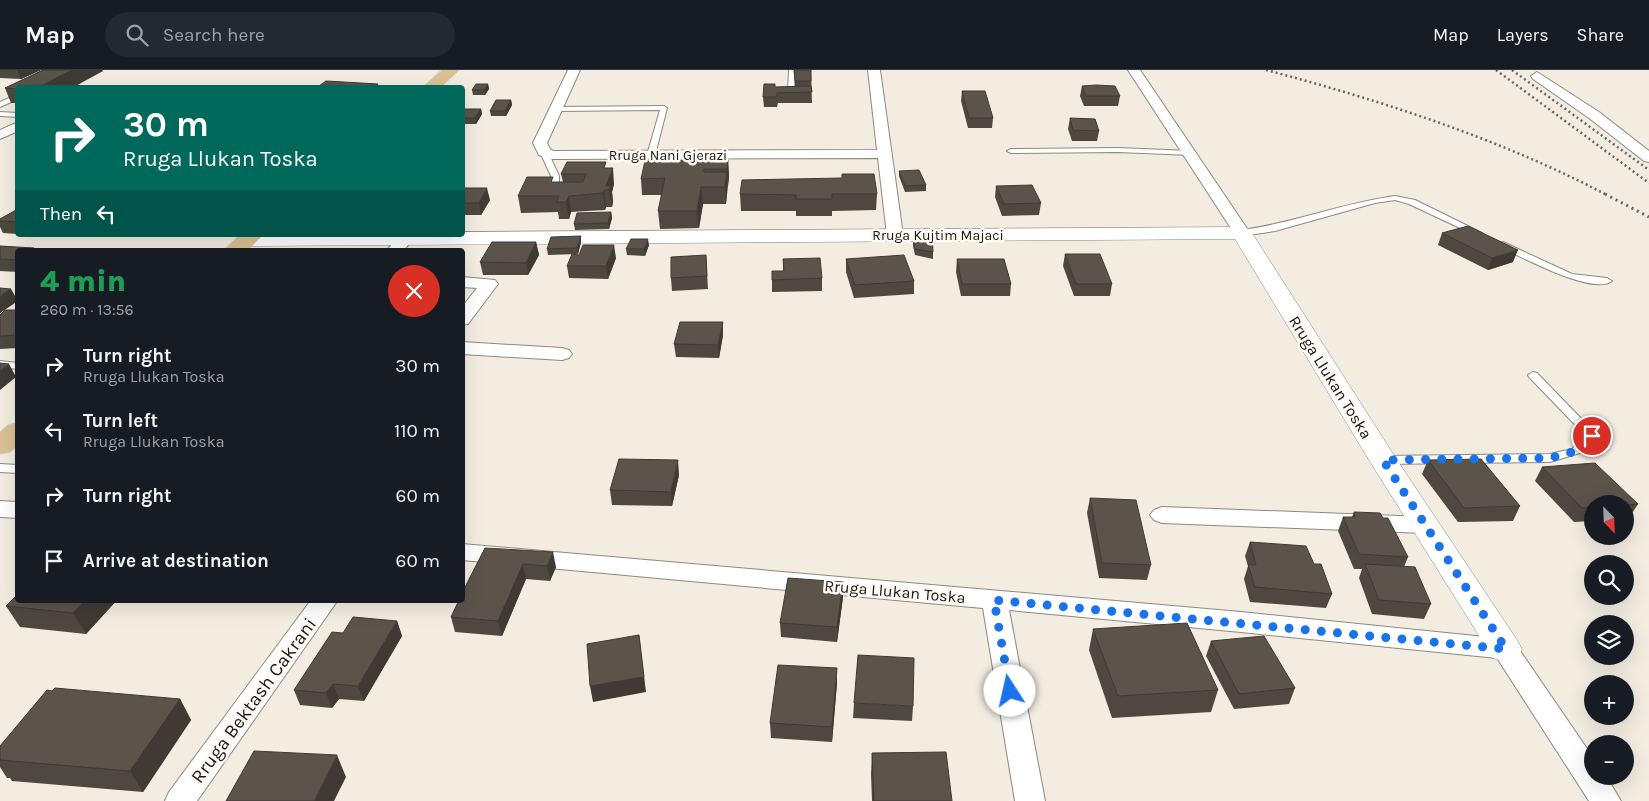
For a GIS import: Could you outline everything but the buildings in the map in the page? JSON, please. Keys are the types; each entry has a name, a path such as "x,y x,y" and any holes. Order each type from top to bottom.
{"main road":[{"path":"434,85 451,70"},
{"path":"0,446 15,434"}],"street":[{"path":"544,152 540,143 574,70"},
{"path":"874,70 895,235"},
{"name":"Rruga Llukan Toska","path":"1134,70 1242,233 1383,460 1606,801"},
{"path":"1538,76 1594,115 1649,158"},
{"path":"0,135 15,128"},
{"name":"Rruga Nani Gjerazi","path":"544,152 559,156 885,154"},
{"name":"Rruga Kujtim Majaci","path":"245,242 400,245 895,235 1242,233"},
{"path":"465,282 489,284 465,316"},
{"path":"465,348 562,354"},
{"path":"0,509 15,510"},
{"path":"1162,515 1425,525"},
{"name":"Rruga Llukan Toska","path":"465,552 1506,649"},
{"path":"994,600 1030,801"},
{"name":"Rruga Bektash Cakrani","path":"180,801 323,603"}],"lane":[{"path":"791,91 792,70"},
{"path":"0,105 15,98"},
{"path":"556,109 664,108 651,155"},
{"path":"0,114 15,115"},
{"path":"1011,151 1118,150 1191,154"},
{"path":"544,152 555,176 556,188"},
{"name":"Rruga Kujtim Majaci","path":"1242,233 1275,228 1374,201 1395,198 1412,202 1569,276 1579,279 1607,281"},
{"path":"0,364 15,366"},
{"path":"1383,460 1550,458 1576,451 1592,436 1533,375"},
{"path":"0,468 15,470"}],"railway":[{"path":"1266,70 1397,108 1440,123 1525,156 1606,194"},
{"path":"1496,70 1649,183"},
{"path":"1512,70 1649,170"},
{"path":"1606,194 1649,217"}],"route":[{"path":"1010,691 994,600 1241,622 1506,649 1383,460 1550,458 1576,451 1592,436"}]}
